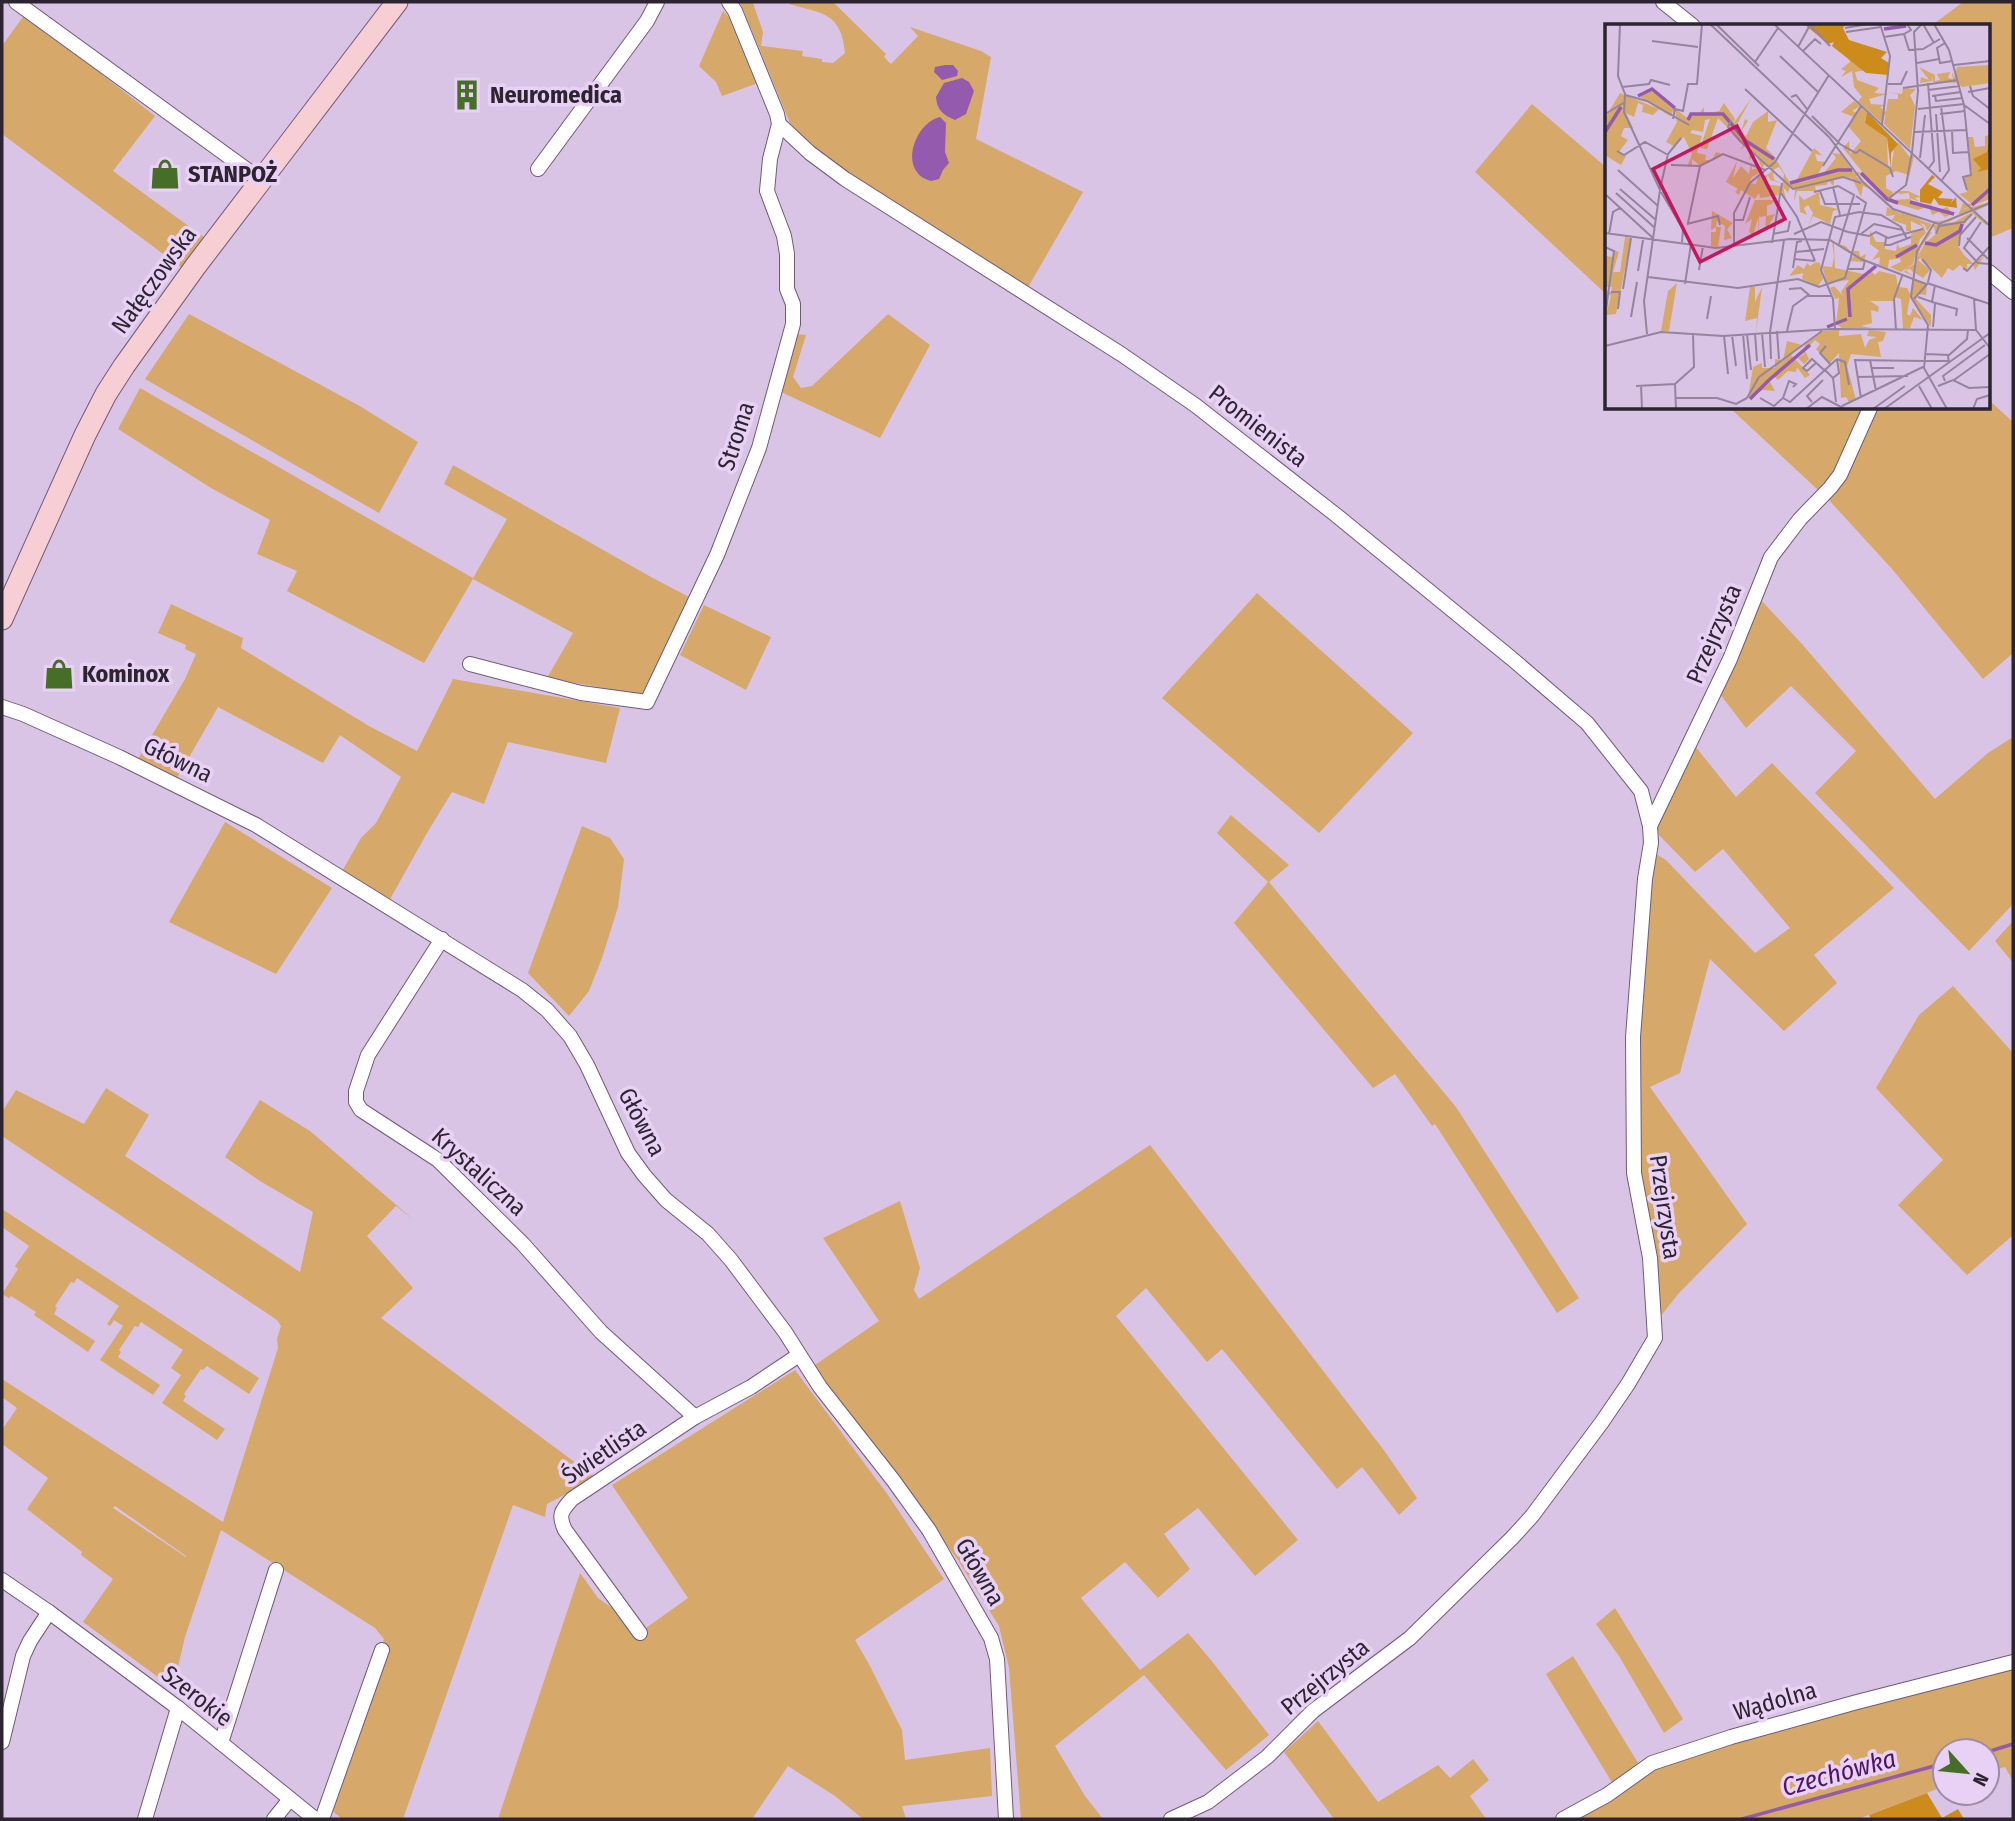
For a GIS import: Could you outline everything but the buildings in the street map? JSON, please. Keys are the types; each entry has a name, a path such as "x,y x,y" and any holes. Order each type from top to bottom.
{"main road":[{"name":"Nałęczowska","path":"2,619 106,394 149,329 397,2"}],"street":[{"path":"16,2 261,180"},
{"path":"538,169 647,21 657,2"},
{"path":"729,2 735,10 779,124"},
{"path":"1663,2 1690,24"},
{"name":"Stroma","path":"470,664 581,694 647,702 717,555 754,461 793,324 793,304 787,289 784,236 767,191 770,159 779,124"},
{"name":"Promienista","path":"779,124 810,153 845,179 1121,354 1195,405 1336,515 1587,723 1640,791 1650,825"},
{"path":"1990,273 2013,292"},
{"name":"Przejrzysta","path":"1171,1819 1208,1802 1268,1757 1313,1710 1410,1638 1512,1538 1532,1516 1602,1422 1629,1384 1656,1338 1650,1258 1633,1173 1633,1037 1645,879 1651,843 1650,825 1730,659 1771,557 1800,519 1840,475 1869,410"},
{"name":"Główna","path":"2,707 119,757 256,825 523,990 562,1026 587,1065 628,1153 666,1200 708,1234 731,1260 785,1332 820,1387 929,1530 991,1638 997,1659 1006,1819"},
{"name":"Krystaliczna","path":"442,939 368,1055 356,1091 356,1102 361,1110 438,1160 523,1244 601,1332 695,1417"},
{"name":"Świetlista","path":"640,1633 565,1530 561,1521 562,1510 572,1499 695,1417 751,1387 799,1355"},
{"path":"221,1743 276,1570"},
{"name":"Szerokie","path":"2,1580 178,1708 315,1819"},
{"path":"2,1742 23,1656 48,1612"},
{"path":"323,1819 382,1650"},
{"name":"Wądolna","path":"1563,1819 1606,1795 1652,1763 1731,1737 2013,1662"},
{"path":"145,1819 178,1708"},
{"path":"274,1819 290,1799"}],"shaded area":[{"path":"740,2 753,3 763,32 761,46 803,51 802,56 822,59 822,62 833,63 845,53 839,29 821,13 789,4 791,2 833,2 886,54 884,57 891,64 918,36 910,27 981,51 991,57 976,139 1083,192 1027,289 855,178 811,146 790,123"},
{"path":"1963,2 2013,2 2013,228 1990,238 1990,24 1934,24"},
{"path":"723,11 734,22 758,83 722,96 716,82 699,66"},
{"path":"25,14 155,116 113,171 205,238 182,268 2,134 2,46"},
{"path":"953,65 958,71 957,76 942,80 934,72 935,67"},
{"path":"962,78 969,82 974,91 966,114 955,120 941,111 936,97 944,83"},
{"path":"1532,104 1605,166 1605,293 1475,172"},
{"path":"940,117 946,123 945,152 949,163 939,179 931,181 923,178 913,165 913,148 926,125"},
{"path":"189,314 358,405 418,442 379,513 145,379"},
{"path":"888,314 930,345 880,438 781,392 796,334 806,335 793,377 801,388 812,386"},
{"path":"140,388 473,578 507,519 444,484 453,465 691,598 644,695 547,678 573,633 473,579 424,663 287,591 297,571 257,554 270,520 211,488 118,429"},
{"path":"1990,401 2013,422 2013,653 1983,679 1892,569 1828,499 1878,410 1990,410"},
{"path":"1732,410 1863,410 1833,475 1818,490"},
{"path":"1257,593 1413,733 1319,833 1162,698"},
{"path":"1759,598 1935,799 1988,753 2013,737 2013,904 1969,951 1815,793 1856,751 1791,686 1746,728 1720,694"},
{"path":"171,604 243,638 241,648 369,726 417,751 453,679 620,708 606,763 508,742 484,804 452,792 389,901 341,873 361,838 376,823 401,777 340,735 323,763 218,707 176,780 138,759 185,679 196,654 185,649 186,645 158,633"},
{"path":"704,605 771,637 746,690 680,655"},
{"path":"1695,746 1736,797 1772,763 1894,888 1814,955 1837,983 1784,1031 1710,959 1680,1073 1650,1087 1747,1224 1679,1293 1660,1317 1639,1169 1638,1036 1650,879 1656,854 1666,860 1755,953 1790,928 1723,849 1695,872 1659,835 1656,823"},
{"path":"1231,815 1289,865 1269,882 1456,1107 1579,1298 1557,1313 1435,1124 1432,1126 1395,1074 1373,1088 1234,923 1268,882 1217,833"},
{"path":"225,822 332,888 276,974 169,922"},
{"path":"582,826 610,838 624,859 618,907 602,958 589,991 569,1016 528,973"},
{"path":"2013,921 2013,963 1995,941"},
{"path":"1953,986 2013,1053 2013,1236 1967,1275 1898,1205 1943,1160 1876,1088 1919,1015"},
{"path":"106,1088 149,1115 125,1156 300,1272 313,1212 225,1157 260,1100 310,1131 415,1221 396,1206 367,1236 413,1288 381,1318 596,1478 547,1504 545,1517 513,1505 403,1819 342,1819 330,1809 384,1639 375,1628 221,1530 185,1637 173,1688 83,1622 113,1579 27,1509 48,1478 2,1444 2,1430 17,1408 2,1397 2,1379 223,1522 278,1348 277,1339 281,1326 277,1320 2,1136 2,1112 16,1090 84,1124","holes":["115,1506 186,1557 113,1508"]},
{"path":"1150,1145 1383,1449 1417,1498 1399,1515 1362,1467 1337,1489 1222,1349 1207,1362 1146,1288 1116,1316 1298,1540 1255,1576 1198,1508 1164,1534 1190,1569 1158,1598 1125,1562 1081,1598 1140,1670 1188,1633 1269,1735 1226,1770 1144,1675 1055,1746 1085,1796 1103,1819 1021,1819 1009,1668 999,1626 958,1560 812,1367 879,1321 823,1238 900,1201 920,1268 914,1290 919,1299"},
{"path":"2,1209 259,1378 249,1394 207,1366 201,1369 184,1394 186,1396 183,1401 225,1429 217,1440 162,1403 181,1375 171,1368 183,1350 141,1322 138,1327 135,1326 119,1350 121,1352 118,1357 160,1385 153,1395 100,1360 123,1326 114,1320 110,1326 107,1324 119,1306 77,1278 74,1283 71,1282 55,1306 57,1308 54,1314 95,1341 88,1352 34,1315 36,1312 11,1296 9,1298 2,1294 18,1269 15,1266 29,1246 2,1227"},
{"path":"795,1370 888,1495 944,1579 855,1640 902,1730 905,1760 990,1748 992,1796 902,1806 906,1819 863,1819 835,1796 788,1766 752,1819 498,1819 580,1573 598,1598 639,1633 688,1598 612,1485"},
{"path":"1615,1608 1683,1719 1664,1733 1619,1656 1596,1624"},
{"path":"1573,1656 1638,1763 1613,1784 1546,1674"},
{"path":"2013,1666 2013,1781 2005,1767 2001,1768 2001,1737 1931,1737 1931,1791 1858,1819 1573,1819 1659,1765 1707,1748"},
{"path":"1318,1721 1378,1802 1438,1765 1450,1778 1473,1759 1489,1780 1470,1796 1486,1819 1334,1819 1284,1752"},
{"path":"1927,1793 1931,1807 1935,1807 1942,1818 1958,1809 1964,1819 1871,1819 1869,1815"}],"waterway":[{"name":"Czechówka","path":"2001,1748 2013,1744"},
{"name":"Czechówka","path":"1742,1819 1931,1767"}],"place":[{"name":"Neuromedica","path":"467,95"},
{"name":"STANPOŻ","path":"165,174"},
{"name":"Kominox","path":"59,674"}]}
